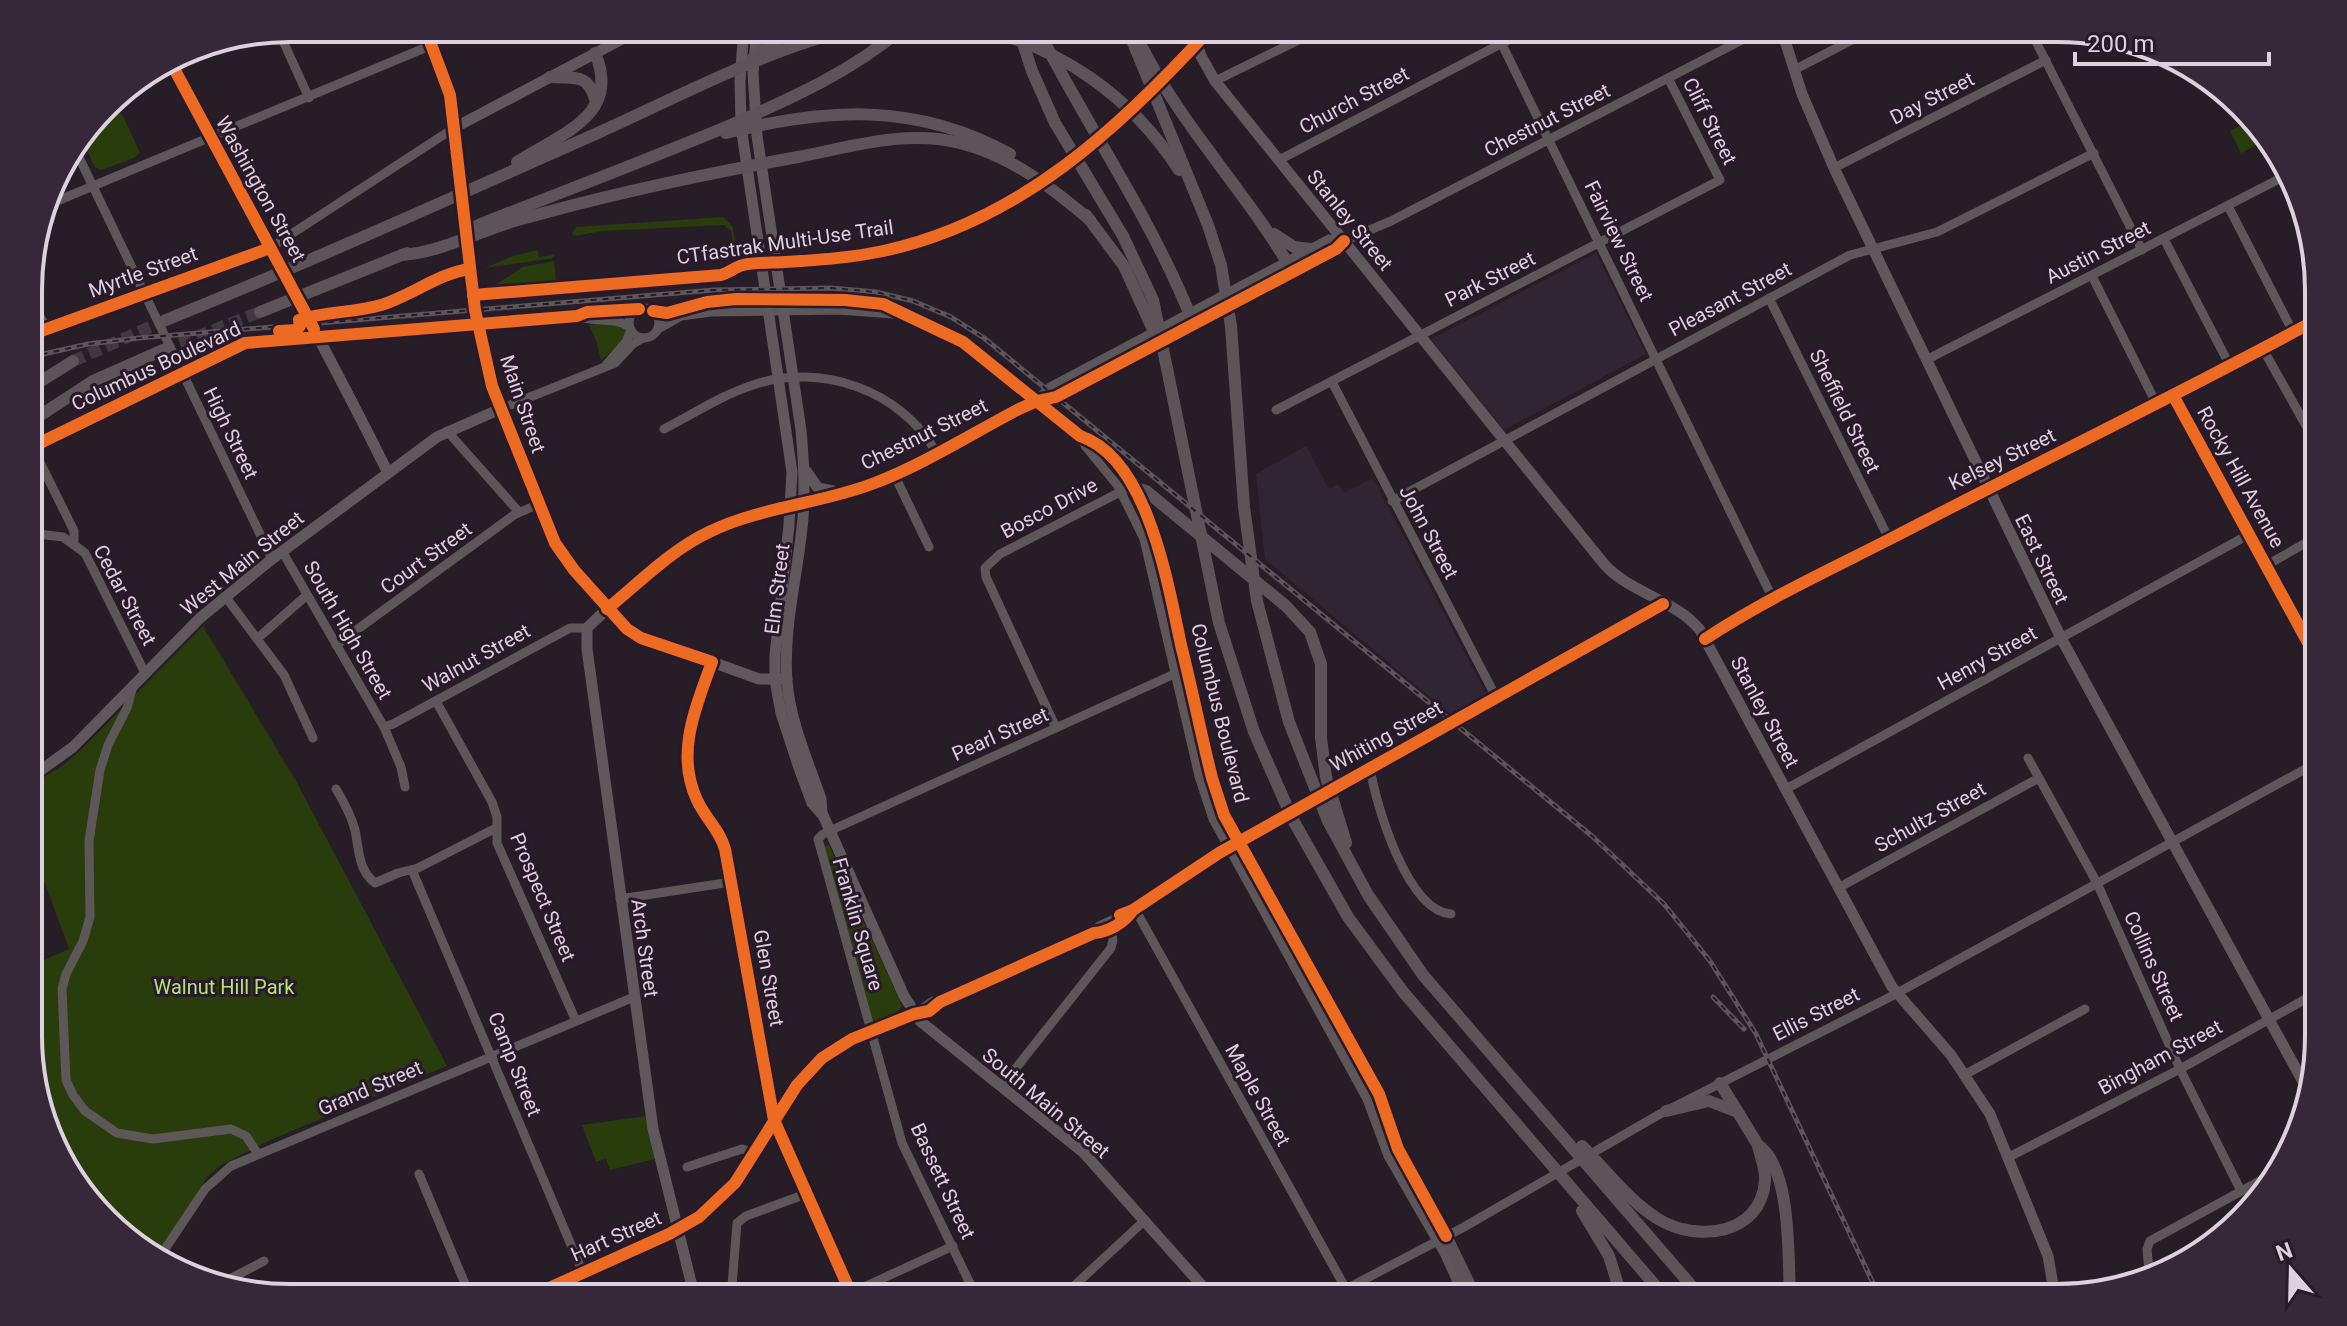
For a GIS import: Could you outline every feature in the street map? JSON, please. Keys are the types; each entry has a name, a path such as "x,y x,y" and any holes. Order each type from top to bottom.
{"highway":[{"path":"733,71 775,42"},
{"path":"166,320 354,242 733,71 809,42"},
{"path":"260,312 692,141 828,80 885,42"},
{"path":"1018,42 1068,63 1110,91 1140,119 1168,153 1198,200"},
{"path":"1023,42 1055,123 1123,236 1145,280 1157,315 1220,627 1254,732 1293,820 1334,895 1379,962 1653,1283"},
{"path":"1045,42 1145,218 1188,328"},
{"path":"1136,42 1216,250 1229,310 1244,507 1262,627 1298,749 1328,821 1357,877 1393,935 1423,975 1689,1283"},
{"path":"1138,42 1171,97 1268,229 1290,266"},
{"path":"493,180 584,120 601,96 603,84 595,53"},
{"path":"550,77 586,81 593,89 596,102"},
{"path":"692,141 782,120 871,113 921,119 965,132 1015,157 1049,180 1090,220 1114,249 1129,276 1168,371"},
{"path":"402,255 430,251 526,218 754,165 888,140 919,138 944,139 972,146 1017,165 1090,220"},
{"path":"1268,229 1290,245 1310,249"},
{"path":"42,414 93,381 163,350"},
{"path":"42,380 73,361"},
{"path":"1127,489 1146,491 1306,626 1319,654 1322,676 1322,746 1326,777 1357,877"},
{"path":"1543,1112 1563,1126 1644,1209 1669,1225 1690,1232 1710,1232 1727,1229 1753,1212 1761,1199 1765,1182 1765,1167 1758,1145 1720,1083"},
{"path":"1666,1111 1709,1101 1725,1105 1740,1115"},
{"path":"1758,1145 1769,1156 1782,1192 1789,1283"},
{"path":"1570,1187 1609,1256 1617,1283"},
{"path":"1441,1238 1467,1283"}],"main road":[{"name":"Main Street","path":"431,42 448,86 477,324 500,409 561,553 607,609 637,636 762,680 781,680"},
{"path":"454,128 616,42"},
{"path":"742,42 740,87 744,142 754,165"},
{"path":"754,165 757,139 753,81 755,42"},
{"name":"Stanley Street","path":"1196,42 1215,81 1608,568 1692,621 1705,639 1896,994 1966,1074 1990,1114 2049,1261 2053,1283"},
{"name":"East Street","path":"1785,42 1834,168 2061,638 2301,1077"},
{"name":"Washington Street","path":"175,71 388,473"},
{"name":"Elm Street","path":"754,165 773,244 804,465 804,503 781,680"},
{"name":"Elm Street","path":"754,165 759,246 792,472 774,658 781,680"},
{"name":"West Main Street","path":"42,769 73,747 225,596 282,551 447,431 500,409"},
{"path":"804,465 816,487 843,493"},
{"path":"587,628 607,609"},
{"path":"779,612 789,633"},
{"name":"Arch Street","path":"587,628 586,643 654,1136 691,1284"},
{"name":"Franklin Square","path":"781,680 790,723 813,792 914,1014"},
{"name":"South Main Street","path":"914,1014 938,1038 1084,1153 1200,1283"}],"street":[{"path":"284,42 309,98"},
{"path":"1215,81 1294,42"},
{"name":"Chestnut Street","path":"1037,401 1046,389 1209,302 1250,281 1336,249 1344,241 1387,223 1738,42"},
{"path":"1794,70 1848,42"},
{"path":"2036,42 2142,250"},
{"name":"Fairview Street","path":"1501,43 1773,599"},
{"name":"Church Street","path":"1279,160 1501,43"},
{"path":"59,200 432,45"},
{"name":"Day Street","path":"1834,168 2046,60"},
{"name":"Cliff Street","path":"1668,78 1720,180"},
{"name":"Myrtle Street","path":"42,330 270,248 454,128"},
{"name":"Pleasant Street","path":"1392,501 1850,255 1937,232 2094,153"},
{"name":"High Street","path":"80,159 272,559"},
{"name":"Park Street","path":"1276,410 1720,180"},
{"name":"Austin Street","path":"1926,360 2278,180"},
{"path":"2228,206 2293,332"},
{"name":"Chestnut Street","path":"607,609 669,557 697,538 744,518 843,493 894,474 1037,401 1056,397 1211,316 1252,293 1310,249 1329,239 1344,241"},
{"path":"2164,239 2230,366"},
{"path":"2092,276 2157,405"},
{"name":"Sheffield Street","path":"1769,298 1889,539"},
{"path":"745,299 750,311"},
{"name":"Columbus Boulevard","path":"653,311 667,313 714,301 745,299 883,304 963,342 1080,436 1092,440 1101,448 1156,537 1216,792 1238,842 1382,1102 1400,1152 1459,1282"},
{"path":"500,409 618,362 633,344 651,336 658,329 659,319 653,311 639,309 630,317 626,341 606,365"},
{"name":"Columbus Boulevard","path":"42,444 245,343 639,309"},
{"name":"Columbus Boulevard","path":"658,329 673,319 692,313 839,310 907,315"},
{"name":"Columbus Boulevard","path":"577,316 586,320 619,321 630,329"},
{"path":"42,320 47,328"},
{"name":"Kelsey Street","path":"1705,639 1773,599 1987,488 2174,397 2304,326"},
{"path":"630,329 643,338"},
{"path":"2263,349 2304,422"},
{"path":"664,429 752,385 778,379 817,378 857,386 883,399 914,423 936,452"},
{"name":"John Street","path":"1332,382 1496,697"},
{"name":"Rocky Hill Avenue","path":"2174,397 2304,635"},
{"path":"447,431 519,512"},
{"name":"Cedar Street","path":"42,469 73,529 74,543 90,560 145,673"},
{"path":"894,474 929,547"},
{"name":"Columbus Boulevard","path":"1127,489 1146,545 1205,796 1228,848 1371,1106 1388,1156 1441,1238"},
{"name":"Bosco Drive","path":"1056,728 986,577 985,566 1000,554 1127,489"},
{"name":"Court Street","path":"336,645 519,512 539,504"},
{"path":"42,533 55,534 74,543"},
{"name":"Henry Street","path":"1786,789 2248,535"},
{"path":"2267,565 2304,544"},
{"name":"South High Street","path":"282,551 384,727 401,767 405,787"},
{"path":"258,638 307,595"},
{"path":"225,596 285,677 313,738"},
{"name":"Whiting Street","path":"1094,933 1099,926 1134,910 1238,842 1663,604"},
{"name":"Walnut Street","path":"384,727 568,628 587,628"},
{"name":"Glen Street","path":"712,662 690,726 687,764 697,800 721,838 774,1121 847,1284"},
{"name":"Pearl Street","path":"829,831 1187,669"},
{"path":"133,686 98,776 89,841 89,922 64,979 61,1007 66,1080 75,1098 92,1118 113,1131 143,1139 232,1129 246,1136 258,1154"},
{"name":"Prospect Street","path":"436,701 491,799 497,817 498,844 576,1021"},
{"name":"Collins Street","path":"2028,758 2097,883 2180,1069 2241,1191"},
{"path":"1370,768 1380,814 1398,858 1429,904 1442,913 1451,914"},
{"name":"Ellis Street","path":"1364,1283 1666,1111 1896,994 2304,770"},
{"name":"Schultz Street","path":"1838,888 2039,778"},
{"path":"336,789 350,817 358,856 371,881 378,882 412,870 496,828"},
{"name":"Franklin Square","path":"829,831 818,838 818,848 870,1031"},
{"name":"Camp Street","path":"412,870 583,1273"},
{"path":"620,899 731,882"},
{"name":"Whiting Street","path":"774,1121 797,1085 815,1065 839,1046 870,1031 932,1010 940,1002 1111,928 1128,918 1134,910"},
{"name":"Maple Street","path":"1134,910 1343,1283"},
{"path":"1001,1087 1111,948 1111,928"},
{"name":"Grand Street","path":"165,1250 213,1180 231,1166 634,997"},
{"name":"Bingham Street","path":"2009,1157 2180,1069 2304,1000"},
{"path":"1966,1074 2085,1009"},
{"name":"Bassett Street","path":"870,1031 902,1143 970,1284"},
{"path":"1351,1070 1362,1064"},
{"name":"Hart Street","path":"559,1284 677,1230 702,1215 723,1197 774,1121"},
{"path":"687,1167 742,1149 757,1150 773,1142 785,1148"},
{"path":"419,1174 465,1284"},
{"path":"2148,1266 2147,1249 2150,1241 2257,1182"},
{"path":"732,1284 737,1223 746,1216 806,1194"},
{"path":"1077,1284 1145,1220"},
{"path":"875,1284 953,1246"},
{"path":"233,1277 264,1261"}],"shaded area":[{"path":"1596,253 1646,354 1504,430 1431,339"},
{"path":"1306,446 1329,489 1338,484 1344,493 1373,478 1487,695 1450,714 1265,559 1256,474"}],"green space":[{"path":"119,112 140,153 101,170 95,167 86,149"},
{"path":"2241,125 2257,145 2241,153 2230,131"},
{"path":"723,217 733,227 736,247 743,252 734,249 731,231 724,225 602,231 574,236 572,233 576,227"},
{"path":"538,250 539,257 554,255 554,258 485,268 513,256"},
{"path":"554,261 557,287 496,292 495,285 523,267"},
{"path":"614,323 626,331 623,342 601,360 589,325"},
{"name":"Walnut Hill Park","path":"203,626 296,781 447,1066 268,1141 221,1165 207,1177 161,1248 127,1222 84,1174 61,1131 50,1100 44,1068 42,961 69,949 42,875 42,778 82,749"},
{"path":"829,845 902,1006 896,1014 876,1022 871,1020 822,847"},
{"path":"646,1116 655,1159 610,1170 606,1159 596,1162 582,1125"}],"tunnel":[{"path":"163,350 260,312"},
{"path":"73,361 166,320"}],"railway":[{"path":"42,354 88,344 139,338 714,290 831,288 876,292 913,301 951,317 984,338 1592,836 1664,904 1710,961 1756,1034 1873,1283"},
{"path":"1713,997 1744,1029"}],"cycle path":[{"path":"430,42 450,95 475,310 492,386 555,543 574,570 627,629 641,638 712,662 690,730 688,765 691,782 700,806 725,849 774,1120 847,1284"},
{"name":"CTfastrak Multi-Use Trail","path":"473,295 721,275 748,264 858,255 932,237 979,218 1023,194 1064,166 1140,101 1198,42"},
{"path":"175,71 314,329"},
{"path":"607,609 669,557 709,532 749,517 852,491 910,468 1019,409 1056,397 1336,249 1344,241"},
{"path":"42,331 270,248"},
{"path":"279,331 297,330 299,320 309,317 381,305 447,275 470,269"},
{"path":"653,311 667,313 707,302 736,299 845,300 883,304 963,342 1080,436 1103,449 1123,470 1151,526 1161,558 1212,778 1224,815 1379,1094 1398,1149 1446,1236"},
{"path":"42,442 245,343 639,309"},
{"path":"1705,639 1797,586 2304,326"},
{"path":"2174,397 2304,635"},
{"path":"1120,915 1133,910 1219,853 1663,604"},
{"path":"558,1284 669,1234 699,1217 735,1183 797,1085 822,1058 852,1039 929,1011 940,1002 1116,926 1133,910"}]}
